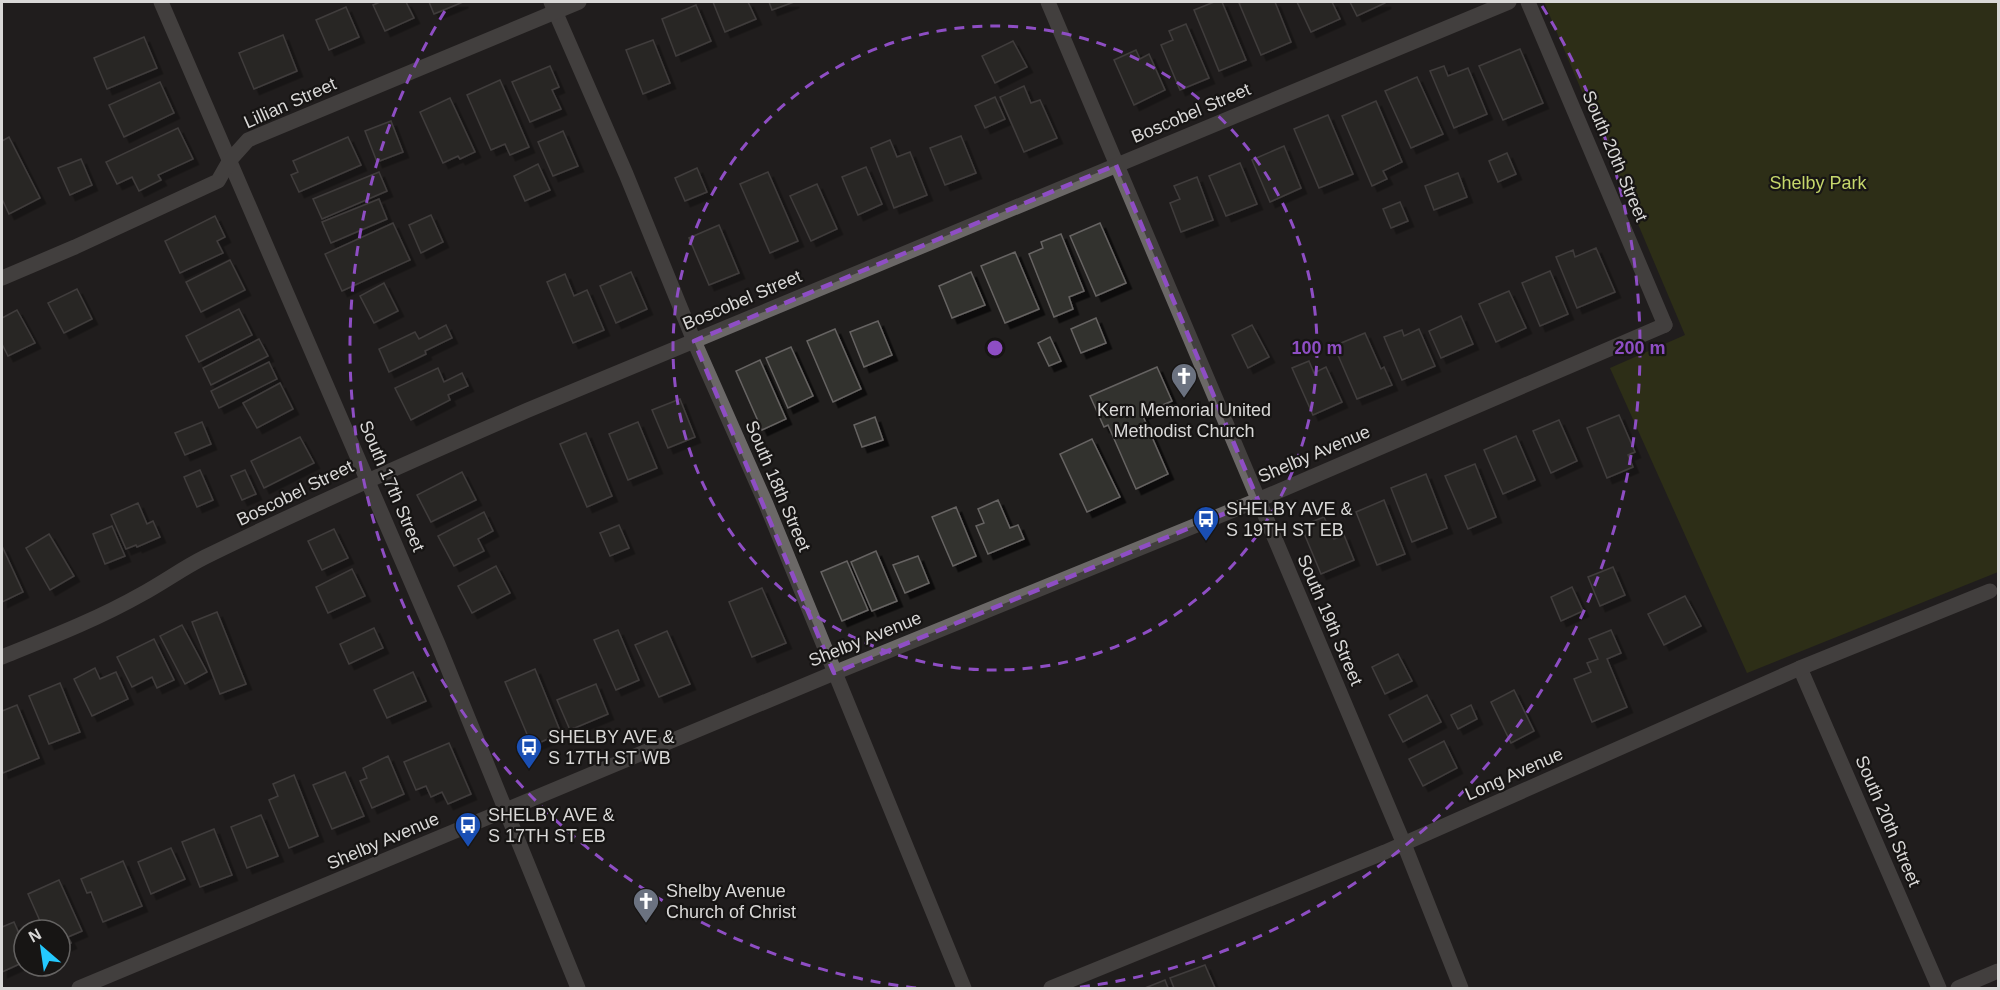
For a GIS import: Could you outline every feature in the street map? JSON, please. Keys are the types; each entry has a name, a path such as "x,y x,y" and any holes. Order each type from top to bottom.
{"street":[{"name":"South 17th Street","path":"161,2 368,479 578,988"},
{"name":"Lillian Street","path":"2,278 218,181 230,160 248,140 553,6 579,2"},
{"name":"South 19th Street","path":"1048,2 1404,844 1461,988"},
{"name":"Boscobel Street","path":"2,657 61,634 142,594 206,557 368,479 1509,2"},
{"name":"South 20th Street","path":"1528,2 1665,325"},
{"name":"South 18th Street","path":"553,6 626,174 694,341 766,504 964,988"},
{"name":"Shelby Avenue","path":"79,988 834,673 1258,500 1665,325"},
{"name":"Long Avenue","path":"1051,988 1404,844 1800,668 1990,591"},
{"name":"South 20th Street","path":"1800,668 1939,988"},
{"path":"1958,988 1998,971"}],"highlighted area":[{"path":"1116,165 1258,500 834,673 694,341"}],"green space":[{"name":"Shelby Park","path":"1544,2 1998,2 1998,572 1747,673 1610,368 1685,335"}],"building":[{"path":"380,2 406,2 414,18 385,31 373,5"},
{"path":"429,2 463,2 434,14"},
{"path":"713,2 748,2 756,19 725,32"},
{"path":"769,2 794,2 772,10"},
{"path":"1214,2 1222,2 1246,60 1219,71 1194,10"},
{"path":"1275,2 1291,42 1261,55 1239,3"},
{"path":"1297,2 1332,2 1340,19 1311,32"},
{"path":"1350,2 1385,2 1385,3 1357,16"},
{"path":"696,5 711,41 676,56 662,19"},
{"path":"346,7 359,37 329,50 316,20"},
{"path":"1186,24 1209,78 1180,90 1161,45 1173,40 1169,31"},
{"path":"283,35 297,71 254,89 239,53"},
{"path":"144,37 157,68 107,89 94,58"},
{"path":"653,40 670,83 643,94 626,50"},
{"path":"1013,41 1027,67 995,83 982,56"},
{"path":"1520,49 1543,103 1503,120 1479,66"},
{"path":"1136,50 1140,59 1149,54 1165,90 1134,105 1114,60"},
{"path":"550,66 559,87 552,90 561,109 530,122 512,82"},
{"path":"1444,66 1448,76 1468,68 1487,114 1454,128 1430,71"},
{"path":"1417,77 1443,134 1411,148 1385,91"},
{"path":"500,80 529,147 510,155 505,144 491,150 467,95"},
{"path":"160,82 174,113 124,137 109,105"},
{"path":"1024,86 1031,103 1040,100 1057,138 1024,152 1000,97"},
{"path":"995,97 1005,119 985,128 975,106"},
{"path":"450,98 475,152 443,163 420,112"},
{"path":"1376,101 1402,162 1383,171 1387,179 1372,186 1342,116"},
{"path":"1328,115 1353,174 1319,188 1294,129"},
{"path":"391,121 403,152 377,162 365,131"},
{"path":"178,128 193,159 158,175 161,180 139,191 132,177 117,184 106,162"},
{"path":"563,131 578,166 553,176 538,142"},
{"path":"961,136 976,173 945,185 930,148"},
{"path":"9,137 40,198 9,214 2,199 2,141"},
{"path":"348,137 361,165 299,192 291,175 298,172 293,161"},
{"path":"890,140 897,157 910,152 927,195 894,208 871,148"},
{"path":"1284,146 1301,188 1270,202 1252,160"},
{"path":"1507,153 1516,174 1498,182 1489,161"},
{"path":"81,159 92,185 70,195 58,168"},
{"path":"1240,163 1257,204 1226,216 1209,176"},
{"path":"538,164 550,190 525,201 514,176"},
{"path":"866,167 882,204 858,215 842,177"},
{"path":"697,168 707,192 685,201 675,178"},
{"path":"379,172 387,191 322,219 313,199"},
{"path":"768,172 798,241 770,253 740,184"},
{"path":"1458,173 1467,197 1434,210 1425,186"},
{"path":"1197,177 1213,220 1181,232 1170,203 1180,199 1174,186"},
{"path":"817,184 837,229 811,241 790,196"},
{"path":"379,199 387,219 331,243 322,222"},
{"path":"1400,202 1408,221 1391,228 1383,209"},
{"path":"431,215 443,242 421,253 409,225"},
{"path":"215,216 225,237 217,241 223,253 180,273 165,241"},
{"path":"393,223 410,260 342,291 325,254"},
{"path":"1100,223 1126,283 1096,296 1070,236"},
{"path":"719,225 739,273 709,285 689,238"},
{"path":"1061,234 1084,291 1069,297 1073,309 1054,317 1029,254 1043,248 1041,242"},
{"path":"1596,248 1615,292 1577,308 1556,257 1573,250 1575,257"},
{"path":"1015,252 1039,309 1005,323 981,266"},
{"path":"230,260 245,290 201,312 186,282"},
{"path":"1550,271 1568,314 1540,326 1522,283"},
{"path":"631,272 647,309 616,323 600,286"},
{"path":"971,272 985,305 952,318 939,286"},
{"path":"565,274 574,296 587,290 604,330 573,343 547,282"},
{"path":"384,283 398,311 374,323 360,296"},
{"path":"77,289 92,319 64,333 48,303"},
{"path":"1509,291 1526,328 1496,342 1479,304"},
{"path":"239,309 252,335 199,362 186,336"},
{"path":"17,310 35,343 8,356 2,344 2,318"},
{"path":"1461,316 1473,344 1441,358 1429,331"},
{"path":"1096,318 1106,343 1081,353 1071,329"},
{"path":"878,321 892,355 864,367 850,332"},
{"path":"446,325 452,338 389,372 379,349 415,332 419,339"},
{"path":"1252,325 1269,357 1248,368 1232,335"},
{"path":"835,329 861,389 833,402 807,341"},
{"path":"1419,329 1435,366 1402,380 1384,337 1402,330 1404,336"},
{"path":"1365,333 1381,369 1384,367 1392,385 1357,399 1334,346"},
{"path":"1050,337 1061,361 1049,366 1038,343"},
{"path":"259,339 268,356 211,385 203,368"},
{"path":"791,347 813,396 788,408 766,358"},
{"path":"760,360 786,419 762,430 736,371"},
{"path":"1309,361 1314,373 1326,367 1342,402 1313,415 1292,368"},
{"path":"269,362 277,379 219,408 211,391"},
{"path":"1157,367 1172,401 1142,414 1168,474 1136,489 1108,425 1104,427 1090,396"},
{"path":"438,368 444,382 462,373 468,386 448,395 450,400 411,420 395,388"},
{"path":"280,383 293,409 257,428 243,403"},
{"path":"680,399 695,437 668,448 652,410"},
{"path":"1619,415 1635,452 1628,455 1633,467 1607,478 1587,428"},
{"path":"875,417 883,440 862,447 854,425"},
{"path":"1559,420 1577,461 1551,473 1533,431"},
{"path":"202,422 211,444 185,455 175,433"},
{"path":"638,422 657,468 628,480 609,434"},
{"path":"586,433 612,496 587,507 560,444"},
{"path":"1516,436 1535,480 1503,494 1484,450"},
{"path":"300,437 314,463 264,488 251,461"},
{"path":"1092,439 1120,497 1087,512 1060,454"},
{"path":"1475,464 1496,517 1468,529 1445,476"},
{"path":"200,470 213,500 197,507 184,477"},
{"path":"245,470 256,494 242,500 231,476"},
{"path":"462,472 476,500 431,522 417,495"},
{"path":"1426,474 1447,528 1412,542 1391,488"},
{"path":"998,500 1010,528 1018,525 1024,539 988,554 976,526 984,523 978,509"},
{"path":"1384,500 1405,554 1377,565 1356,512"},
{"path":"138,503 147,524 153,521 160,537 126,549 111,515"},
{"path":"956,507 976,556 953,566 932,517"},
{"path":"484,512 493,531 478,539 484,551 454,566 438,536"},
{"path":"1324,517 1334,539 1344,535 1354,560 1321,574 1301,526"},
{"path":"619,525 629,548 610,556 600,533"},
{"path":"112,526 125,556 105,564 93,534"},
{"path":"334,529 348,558 322,570 308,541"},
{"path":"49,534 74,576 50,590 26,548"},
{"path":"2,546 23,592 2,602"},
{"path":"876,551 897,601 872,611 851,562"},
{"path":"918,556 929,583 905,593 893,565"},
{"path":"847,561 868,610 842,621 821,572"},
{"path":"496,566 510,593 472,613 458,586"},
{"path":"1613,567 1625,595 1600,606 1588,577"},
{"path":"352,569 365,596 328,613 316,587"},
{"path":"1572,587 1583,611 1561,621 1551,597"},
{"path":"762,588 786,643 752,657 729,602"},
{"path":"1685,596 1701,626 1664,645 1648,614"},
{"path":"217,612 246,684 220,694 192,622"},
{"path":"182,625 207,672 185,684 160,636"},
{"path":"374,628 383,648 349,664 340,644"},
{"path":"618,630 639,680 616,690 594,640"},
{"path":"1611,630 1621,653 1607,659 1627,707 1592,722 1574,679 1591,672 1587,663 1598,659 1589,639"},
{"path":"667,631 690,684 659,697 635,645"},
{"path":"154,639 174,680 157,688 152,677 132,687 117,657"},
{"path":"1398,654 1412,681 1385,694 1372,667"},
{"path":"95,668 100,679 116,672 128,699 92,716 74,679"},
{"path":"535,669 561,733 532,746 505,682"},
{"path":"413,672 426,701 387,718 374,690"},
{"path":"60,683 80,732 49,744 29,696"},
{"path":"596,684 608,714 570,730 557,700"},
{"path":"1514,690 1534,731 1511,743 1491,702"},
{"path":"1427,695 1441,722 1403,742 1389,715"},
{"path":"17,705 39,758 3,773 2,711"},
{"path":"1471,705 1477,719 1458,729 1451,715"},
{"path":"1444,741 1457,768 1423,786 1409,759"},
{"path":"449,743 471,794 448,804 442,792 431,797 426,786 416,790 404,762"},
{"path":"388,756 404,794 372,808 360,781 367,778 363,768"},
{"path":"345,772 364,816 332,829 313,785"},
{"path":"294,775 318,836 289,848 269,800 278,796 273,784"},
{"path":"261,815 278,856 247,868 231,827"},
{"path":"214,829 232,875 200,887 182,842"},
{"path":"171,848 185,879 151,894 138,862"},
{"path":"123,861 142,906 103,922 91,892 87,893 81,879"},
{"path":"59,880 82,931 72,935 72,918 39,918 28,894"},
{"path":"12,923 12,967 2,972 2,927"},
{"path":"1205,965 1215,988 1174,988 1170,978"},
{"path":"1165,980 1168,988 1145,988"}],"place":[{"name":"Kern Memorial United Methodist Church","path":"1184,399"},
{"name":"SHELBY AVE & S 19TH ST EB","path":"1206,542"},
{"name":"SHELBY AVE & S 17TH ST WB","path":"529,770"},
{"name":"SHELBY AVE & S 17TH ST EB","path":"468,848"},
{"name":"Shelby Avenue Church of Christ","path":"646,924"}]}
